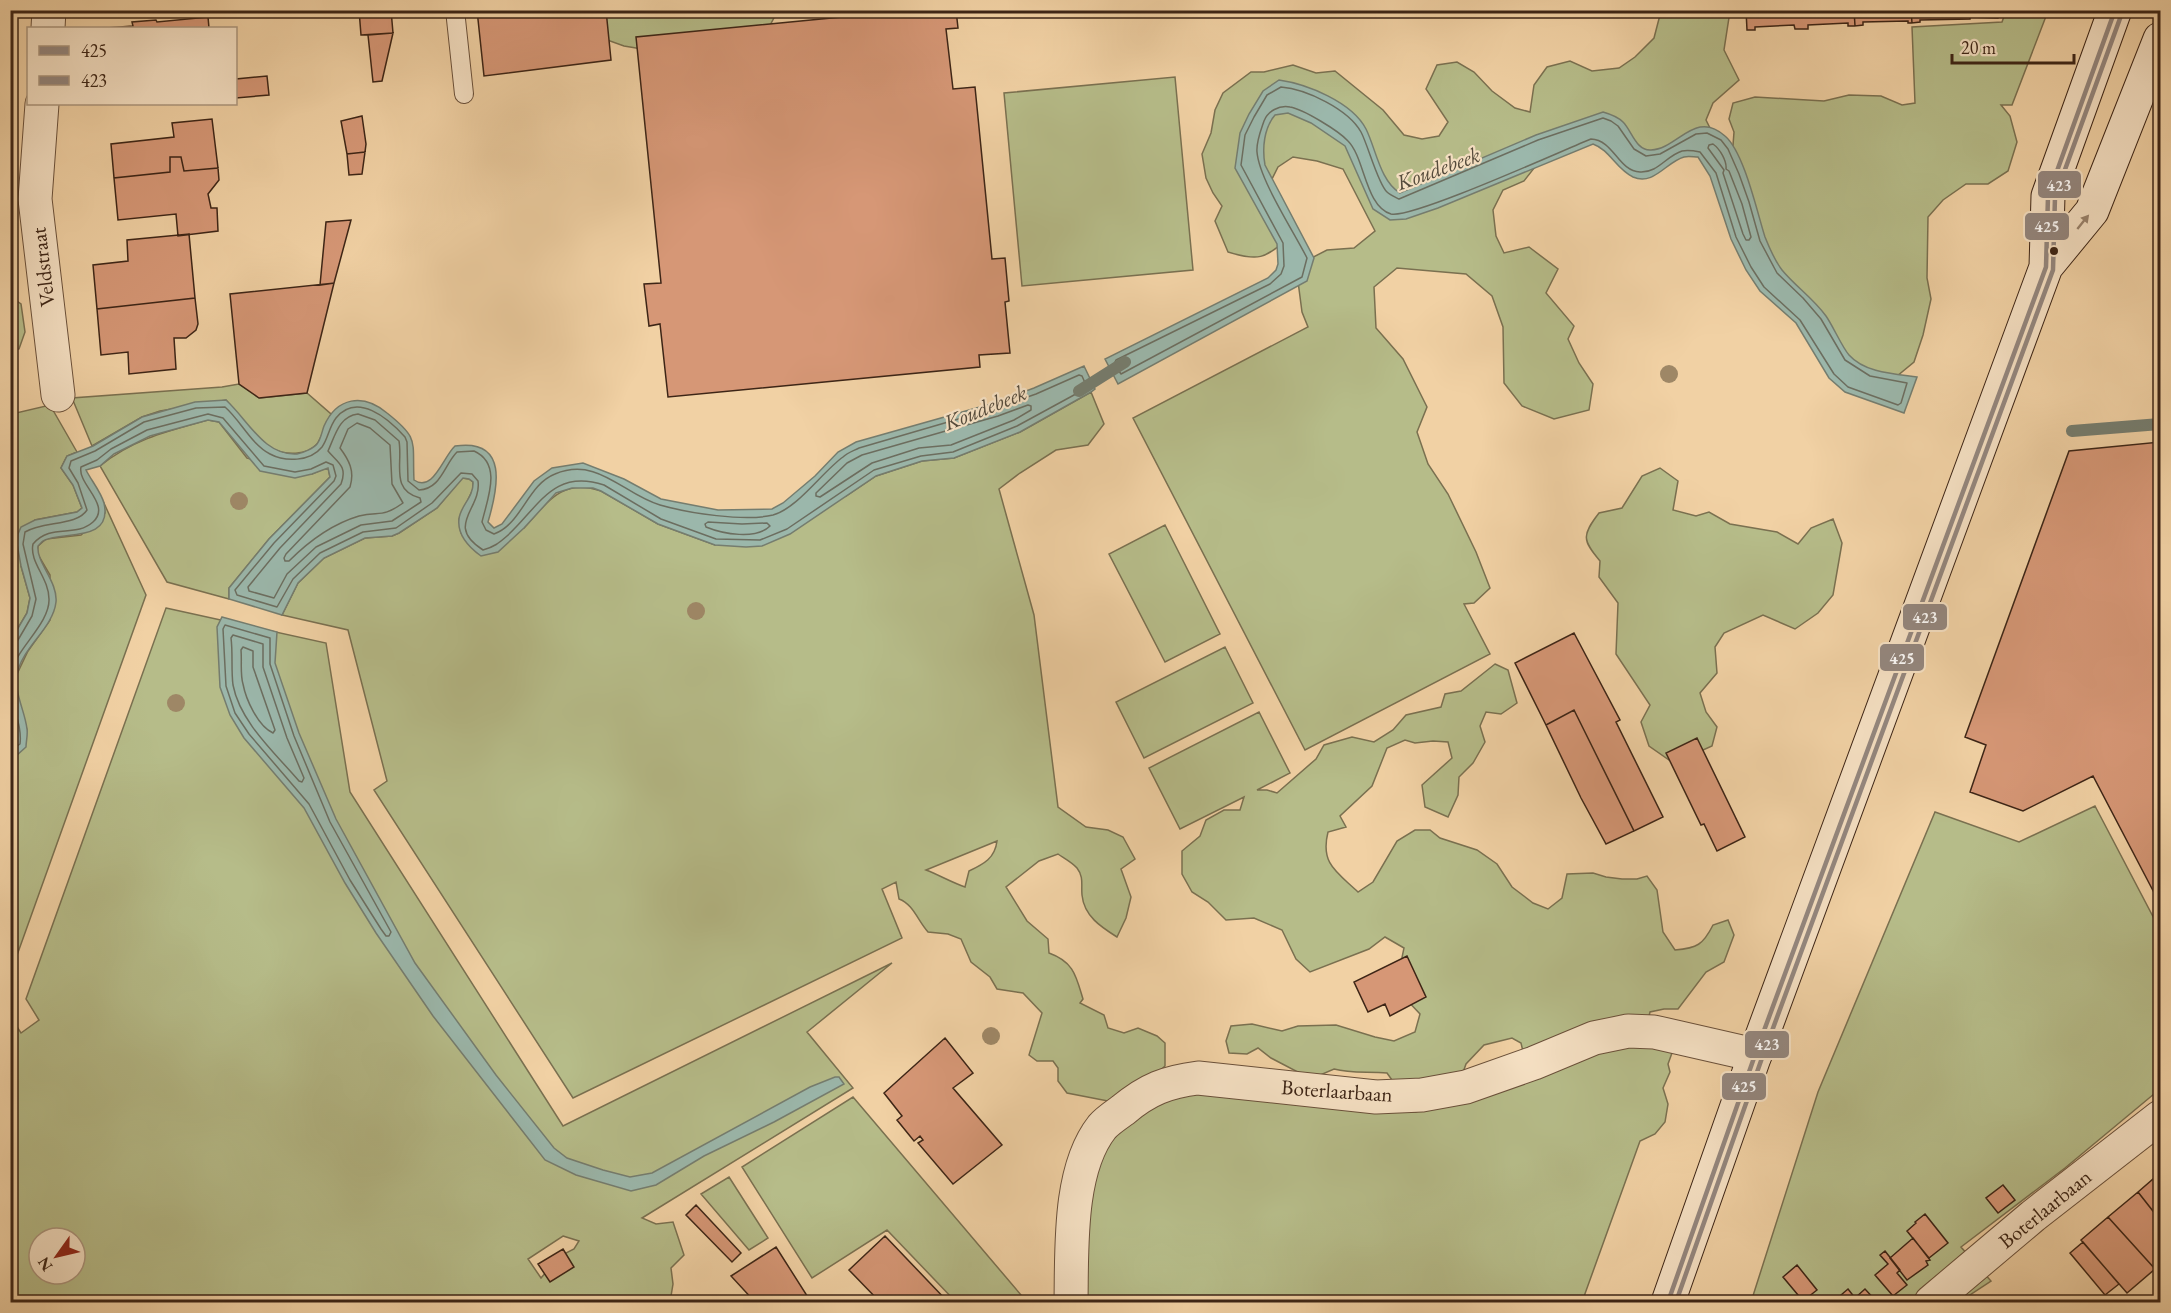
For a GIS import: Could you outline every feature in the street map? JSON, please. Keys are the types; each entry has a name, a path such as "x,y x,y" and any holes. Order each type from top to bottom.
{"main road":[{"path":"48,27 49,10"},
{"path":"1668,1302 1755,1055 2046,267 2048,196 2115,10"},
{"path":"2046,267 2092,211 2160,39"},
{"name":"Veldstraat","path":"42,105 35,199 58,395"},
{"name":"Boterlaarbaan","path":"1071,1302 1080,1173 1090,1147 1102,1127 1133,1101 1170,1082 1198,1078 1376,1097 1422,1095 1466,1087 1534,1063 1594,1038 1628,1031 1654,1032 1755,1055"},
{"name":"Boterlaarbaan","path":"1931,1302 2033,1216 2160,1118"}],"lane":[{"path":"455,10 464,94"}],"green space":[{"path":"585,11 781,11 776,14 767,31 648,50 624,46 596,36"},
{"path":"1661,11 1730,11 1724,50 1739,80 1713,103 1706,120 1714,136 1662,156 1596,138 1538,163 1524,181 1503,190 1493,210 1496,236 1504,253 1529,247 1558,269 1546,293 1574,326 1568,339 1579,363 1593,384 1589,410 1554,419 1522,406 1504,383 1503,327 1492,296 1466,274 1397,268 1374,287 1376,328 1403,359 1427,407 1417,432 1428,464 1448,494 1476,552 1490,588 1474,603 1464,604 1490,654 1305,750 1133,418 1308,327 1302,312 1296,266 1327,250 1354,248 1375,231 1343,169 1293,157 1278,167 1268,187 1289,238 1261,256 1248,257 1228,252 1215,221 1222,206 1206,178 1202,154 1211,133 1215,110 1223,93 1251,72 1264,72 1293,65 1316,73 1335,71 1383,110 1404,135 1422,139 1439,136 1448,122 1426,89 1437,65 1457,62 1474,72 1492,91 1515,108 1530,112 1534,85 1547,67 1570,61 1592,71 1619,68 1635,57 1654,38"},
{"path":"2006,11 2048,11 2012,105 2001,105 2010,116 2017,142 2008,171 1988,184 1966,184 1943,200 1928,217 1927,278 1931,299 1914,362 1891,381 1846,380 1729,198 1734,132 1729,119 1733,103 1755,97 1824,101 1849,95 1881,96 1902,105 1915,103 1912,27 2002,22"},
{"path":"1175,77 1193,270 1022,286 1004,93"},
{"path":"11,297 21,304 25,332 19,349 12,351 11,358"},
{"path":"239,384 260,398 307,393 331,414 317,444 308,451 296,453 273,449 255,434 226,400 160,411 142,417 92,446 72,398 222,387"},
{"path":"1091,392 1104,424 1088,445 1056,450 999,489 1034,615 1058,807 1086,827 1108,830 1123,837 1135,859 1121,869 1131,897 1126,918 1117,937 1099,925 1090,915 1083,902 1079,871 1058,854 1039,861 1006,887 1027,921 1048,939 1049,953 1064,961 1073,971 1083,999 1080,1003 1104,1015 1108,1028 1124,1033 1138,1028 1157,1036 1165,1043 1165,1066 1113,1102 1067,1093 1058,1081 1058,1068 1053,1061 1037,1061 1029,1055 1042,1013 1023,993 997,989 990,977 971,962 961,939 948,934 928,932 912,909 899,899 896,882 882,889 902,938 573,1098 374,790 387,781 348,630 282,615 298,583 324,558 365,538 392,536 399,533 437,508 462,478 473,482 473,489 459,519 461,533 524,528 556,495 576,487 601,491 658,524 715,545 846,496 876,476 922,461 954,458 1020,432","holes":["997,841 988,860 969,871 965,887 926,870"]},
{"path":"50,405 77,452 67,456 61,468 73,485 82,508 77,512 35,520 21,566 30,598 27,613 11,640 10,413"},
{"path":"208,420 219,422 247,458 312,474 328,467 330,477 269,539 229,588 229,599 167,582 100,466 138,442"},
{"path":"1660,468 1678,481 1673,510 1696,516 1709,512 1730,524 1777,532 1798,544 1811,528 1833,519 1842,543 1833,595 1818,613 1795,629 1763,615 1724,633 1715,647 1717,673 1700,693 1706,712 1717,727 1712,746 1692,755 1669,760 1649,746 1641,722 1650,705 1616,654 1618,603 1599,577 1600,561 1590,548 1586,537 1589,527 1599,513 1622,508 1642,476"},
{"path":"103,501 146,595 11,972 11,757 17,755 27,730 17,693 17,674 28,651 50,620 50,575 37,553 38,546 46,539 81,535 105,513"},
{"path":"1165,525 1220,634 1165,662 1109,554"},
{"path":"166,608 326,643 350,792 563,1126 892,963 807,1032 853,1088 642,1218 656,1224 673,1222 684,1255 671,1268 673,1284 670,1302 11,1302 10,1016 21,1033 39,1020 26,999","holes":["563,1236 579,1241 574,1249 560,1256 541,1278 528,1259"]},
{"path":"1225,647 1253,703 1144,758 1116,702"},
{"path":"1495,664 1508,670 1517,703 1501,714 1486,712 1480,726 1485,742 1473,763 1459,777 1458,795 1448,817 1425,807 1422,785 1452,758 1448,742 1415,743 1405,740 1387,748 1372,786 1340,816 1346,827 1328,832 1326,852 1328,860 1337,873 1358,892 1373,882 1397,841 1415,830 1430,830 1440,838 1477,850 1497,864 1512,887 1533,903 1548,909 1562,898 1567,874 1593,873 1622,879 1647,876 1657,890 1663,932 1675,950 1699,944 1713,925 1728,920 1734,935 1724,962 1706,972 1678,1009 1650,1012 1643,1041 1681,1028 1668,1064 1670,1072 1663,1088 1668,1104 1665,1122 1655,1134 1640,1141 1582,1302 1086,1302 1087,1233 1096,1172 1108,1147 1127,1124 1154,1106 1191,1093 1416,1112 1464,1092 1525,1060 1521,1043 1512,1038 1484,1045 1466,1064 1460,1081 1397,1087 1387,1073 1334,1069 1311,1079 1271,1058 1258,1048 1247,1054 1229,1053 1226,1041 1231,1026 1252,1024 1282,1031 1298,1026 1336,1025 1394,1041 1415,1032 1420,1014 1404,997 1399,972 1404,948 1385,937 1369,949 1310,972 1296,959 1282,930 1254,918 1226,920 1208,902 1192,892 1182,874 1182,851 1200,836 1206,820 1224,810 1240,810 1244,797 1180,829 1149,768 1259,712 1290,773 1257,790 1277,793 1316,759 1324,745 1352,737 1374,742 1393,730 1406,715 1441,707 1445,694 1461,691"},
{"path":"2095,806 2160,930 2160,1089 2065,1168 1961,1247 1991,1281 1967,1297 1971,1302 1751,1302 1818,1092 1935,812 2019,842"},
{"path":"853,1097 1027,1302 956,1302 887,1230 812,1278 742,1167"},
{"path":"729,1177 768,1238 749,1250 701,1194"}],"water":[{"path":"1279,80 1328,96 1359,119 1370,137 1383,173 1393,188 1400,193 1536,135 1603,112 1621,120 1638,144 1651,150 1670,144 1696,128 1714,129 1725,136 1738,155 1765,237 1777,262 1787,276 1826,316 1849,355 1863,366 1872,369 1917,377 1904,413 1845,392 1829,378 1796,323 1760,291 1746,270 1731,239 1710,176 1698,157 1684,157 1654,176 1640,179 1627,174 1604,151 1593,144 1438,208 1406,219 1390,220 1373,209 1345,146 1311,123 1288,113 1275,115 1271,120 1265,138 1264,159 1265,165 1314,258 1307,281 1118,384 1105,359 1268,278 1276,270 1277,244 1235,168 1240,133 1249,114 1263,91"},
{"path":"1084,366 1095,389 1020,432 954,458 922,461 876,476 790,534 762,546 715,545 658,524 601,491 593,488 572,488 556,493 498,552 481,556 469,545 460,530 460,514 473,487 473,482 463,478 437,508 399,533 392,536 365,538 324,558 298,583 282,615 229,599 229,588 269,539 330,477 328,468 295,478 260,471 219,422 208,420 150,436 114,454 100,466 86,470 104,503 105,516 101,524 94,530 84,533 53,537 38,546 40,559 54,587 56,602 54,612 24,656 17,675 18,695 26,722 27,736 26,747 11,757 11,640 27,613 30,598 21,566 17,544 18,534 21,527 35,520 77,512 82,508 73,485 61,468 67,456 93,446 142,417 195,402 226,400 266,443 285,453 297,454 317,444 329,416 343,404 351,401 369,403 387,413 410,435 414,480 421,483 432,478 455,446 472,446 484,450 492,458 496,468 496,481 488,522 494,528 502,524 534,481 552,468 583,463 624,479 661,499 718,510 772,509 783,503 815,476 838,452 856,442 994,403"},
{"path":"222,617 277,632 275,663 299,733 336,819 415,963 496,1075 554,1148 567,1158 630,1177 652,1173 810,1087 835,1077 839,1077 844,1084 704,1156 656,1185 631,1191 576,1175 545,1160 433,1016 376,933 345,883 304,808 244,738 230,715 220,687 217,627"}],"building":[{"path":"359,10 391,10 393,33 361,35"},
{"path":"477,10 606,10 611,60 484,76"},
{"path":"862,10 956,10 958,28 946,29 953,89 975,87 992,259 1005,258 1009,301 1005,302 1010,353 979,355 980,367 668,397 660,324 649,326 644,284 661,283 636,37 862,15"},
{"path":"1746,10 1854,10 1855,26 1848,26 1848,23 1808,25 1808,29 1795,29 1794,25 1755,27 1755,30 1747,30"},
{"path":"1854,10 1911,10 1912,23 1908,21 1863,22 1863,25 1855,26"},
{"path":"1911,10 2001,10 1998,18 1970,17 1970,19 1920,20 1920,22 1912,23"},
{"path":"208,17 209,27 120,27 133,26 132,22 156,20 157,22"},
{"path":"393,33 382,81 373,82 368,35"},
{"path":"267,76 269,95 237,98 237,79"},
{"path":"362,116 365,152 347,154 341,121"},
{"path":"212,119 218,168 184,171 181,157 170,157 170,172 114,178 111,144 174,137 172,123"},
{"path":"365,152 362,174 349,175 347,154"},
{"path":"170,157 181,157 184,171 218,168 219,180 208,194 211,208 217,208 218,231 178,236 176,214 118,220 114,178 170,172"},
{"path":"351,220 334,283 320,285 326,222"},
{"path":"189,234 195,298 97,309 93,265 128,261 127,240"},
{"path":"334,283 307,393 259,398 239,384 230,294"},
{"path":"195,298 198,324 196,330 186,338 174,338 176,369 129,374 128,352 101,355 97,309"},
{"path":"2160,442 2160,904 2093,776 2023,811 1970,792 1986,745 1965,737 2069,451"},
{"path":"1574,633 1620,720 1616,722 1663,817 1634,831 1574,710 1546,725 1515,663"},
{"path":"1574,710 1634,831 1606,844 1546,725"},
{"path":"1697,738 1745,837 1717,851 1704,824 1701,825 1666,753"},
{"path":"1407,956 1426,997 1390,1016 1385,1004 1368,1012 1354,982"},
{"path":"945,1038 973,1073 953,1088 1002,1145 953,1184 918,1143 923,1140 920,1136 914,1141 897,1120 902,1116 884,1093"},
{"path":"2160,1173 2160,1220 2138,1192"},
{"path":"2003,1185 2015,1200 1998,1213 1986,1198"},
{"path":"2138,1192 2160,1220 2160,1264 2155,1269 2108,1217"},
{"path":"696,1205 741,1253 732,1262 686,1215"},
{"path":"1925,1214 1948,1243 1929,1258 1907,1231"},
{"path":"2108,1217 2155,1269 2127,1293 2081,1240"},
{"path":"885,1236 948,1302 880,1302 849,1270"},
{"path":"1913,1238 1930,1260 1926,1261 1928,1265 1907,1280 1890,1258"},
{"path":"2083,1242 2119,1284 2105,1295 2070,1253"},
{"path":"776,1247 811,1302 755,1302 731,1276"},
{"path":"563,1249 574,1267 550,1282 538,1264"},
{"path":"1885,1251 1900,1270 1897,1273 1907,1285 1893,1296 1875,1275 1888,1264 1880,1255"},
{"path":"1797,1265 1817,1290 1803,1301 1783,1277"},
{"path":"1848,1289 1855,1298 1865,1289 1877,1302 1849,1300 1847,1302 1841,1295"}],"waterway":[{"name":"Koudebeek","path":"1079,391 1125,362"},
{"name":"Koudebeek","path":"2072,431 2160,424"}],"transit line":[{"name":"425","path":"1668,1302 1755,1055 2046,267 2048,196 2115,10"},
{"name":"423","path":"1676,1302 1762,1058 2053,270 2055,197 2122,13"}]}
